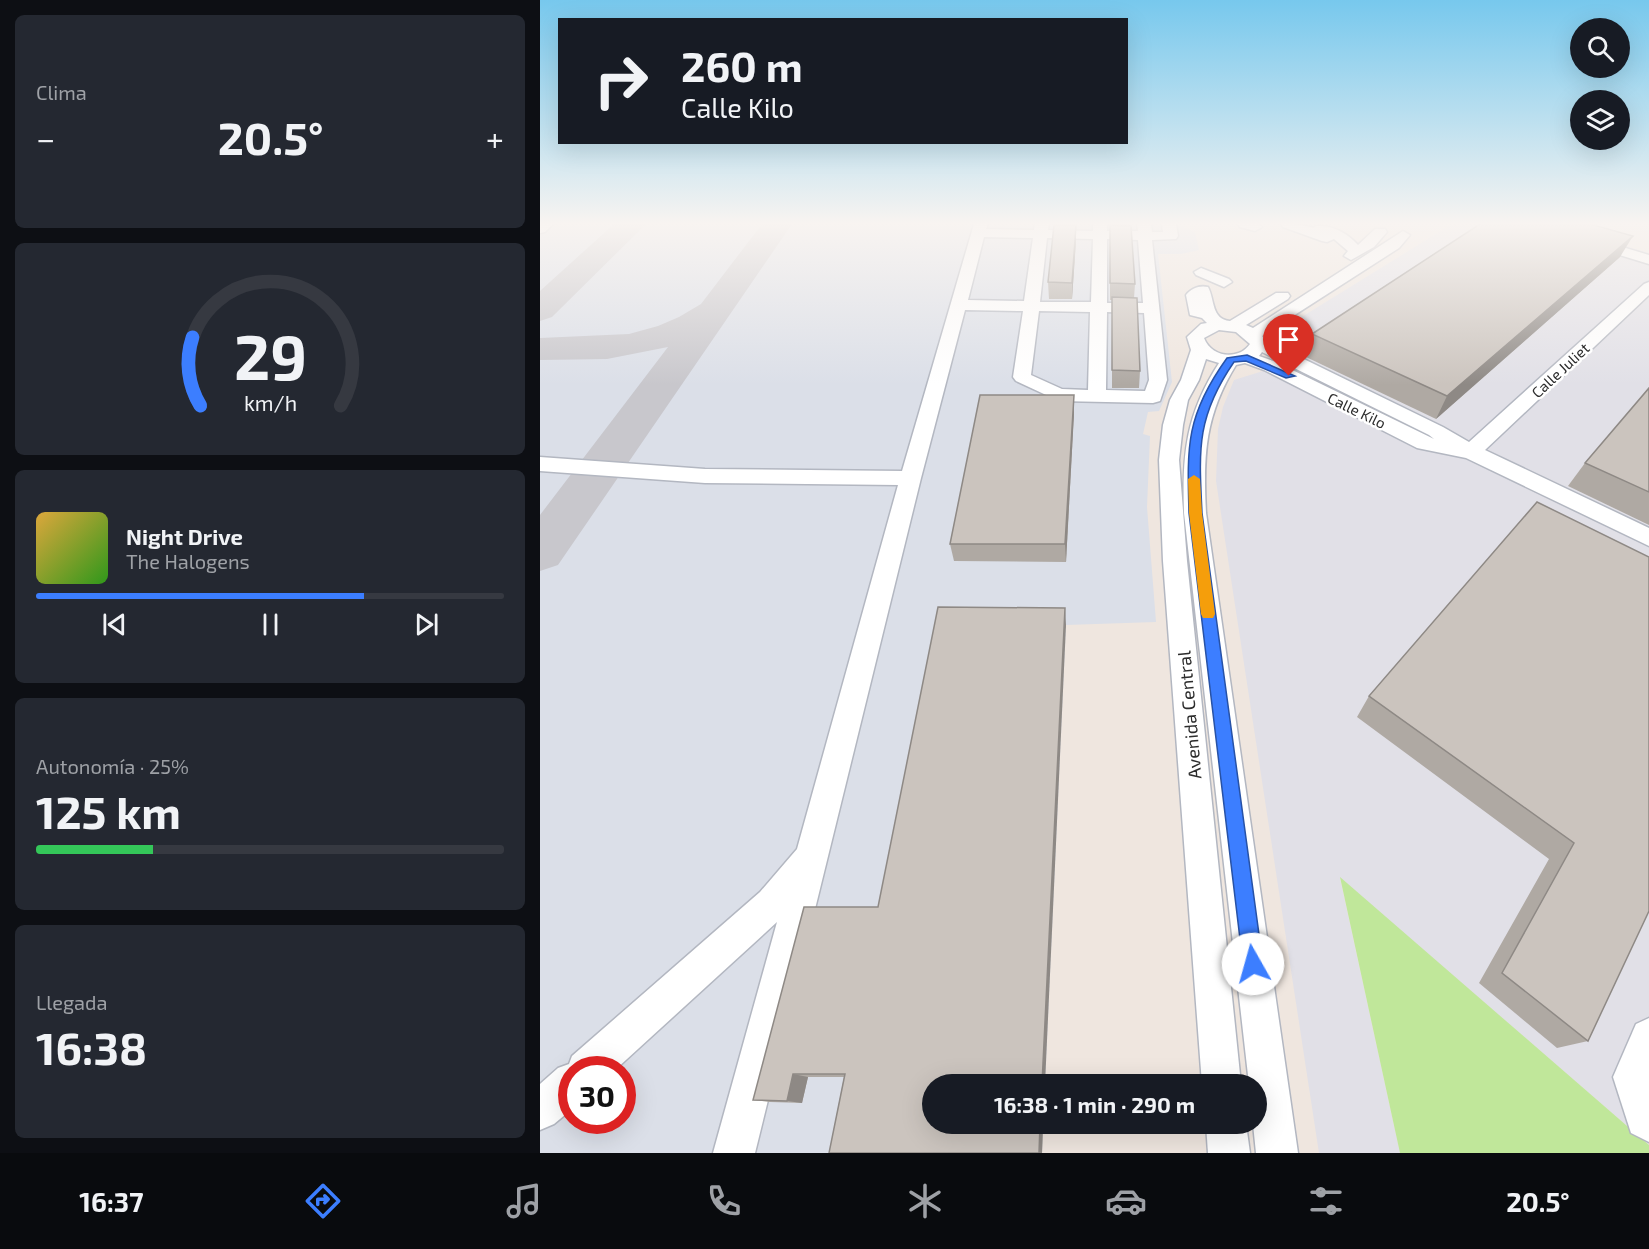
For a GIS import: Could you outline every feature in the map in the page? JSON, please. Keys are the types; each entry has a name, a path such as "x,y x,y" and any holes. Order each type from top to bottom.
{"street":[{"path":"734,1153 910,478 966,278"},
{"path":"1035,278 1022,377 1059,394 1153,396 1158,380 1149,278"},
{"path":"1097,395 1099,278"},
{"path":"1214,278 1224,282"},
{"name":"Avenida Central","path":"1277,1153 1195,513 1193,453 1201,411 1214,385 1247,349 1348,278"},
{"name":"Calle Juliet","path":"1472,453 1649,287"},
{"path":"1247,349 1214,320 1291,291"},
{"path":"958,305 1152,308"},
{"name":"Avenida Central","path":"1214,320 1195,337 1200,350 1190,380 1179,400 1173,424 1169,470 1221,1074"},
{"path":"1200,350 1217,358 1247,349"},
{"name":"Calle Kilo","path":"1247,349 1270,366 1424,443 1472,453 1649,538"},
{"path":"540,464 705,476 910,478"},
{"path":"602,1056 772,904 812,855"},
{"path":"1649,1037 1632,1077 1645,1119 1649,1122"},
{"path":"540,1110 558,1095"},
{"path":"1227,1134 1228,1153"}],"shaded area":[{"path":"540,278 1161,278 1172,382 1159,411 1148,412 1143,434 1150,436 1147,507 1156,622 1066,625 1045,1074 922,1074 922,1134 1043,1134 1042,1153 540,1153"},
{"path":"1365,278 1649,278 1649,1145 1340,878 1400,1153 1319,1153 1216,481 1218,429 1223,407 1234,380 1263,371 1278,359 1281,350 1279,331"}],"green space":[{"path":"1340,877 1649,1145 1649,1153 1400,1153"}],"building":[{"path":"1048,278 1072,278 1072,283 1048,282"},
{"path":"1110,278 1135,278 1135,284 1110,283"},
{"path":"1398,278 1584,278 1447,396 1312,334"},
{"path":"1112,297 1137,298 1140,371 1112,370"},
{"path":"1649,388 1649,492 1585,463"},
{"path":"980,395 1074,395 1065,544 950,544"},
{"path":"1537,502 1649,557 1649,911 1588,1041 1502,973 1574,843 1369,696"},
{"path":"938,607 1065,608 1042,1074 922,1074 922,1134 1040,1134 1039,1153 829,1153 845,1074 793,1074 787,1101 753,1100 804,907 878,907"}],"taxiway":[{"path":"540,310 574,278"},
{"path":"540,552 738,278"},
{"path":"540,349 607,348 650,341 692,325 711,312"}],"slow traffic":[{"path":"1194,479 1195,513 1208,614"}],"route":[{"path":"1253,964 1195,513 1193,453 1201,411 1217,379 1230,360 1247,358 1289,376"}]}
